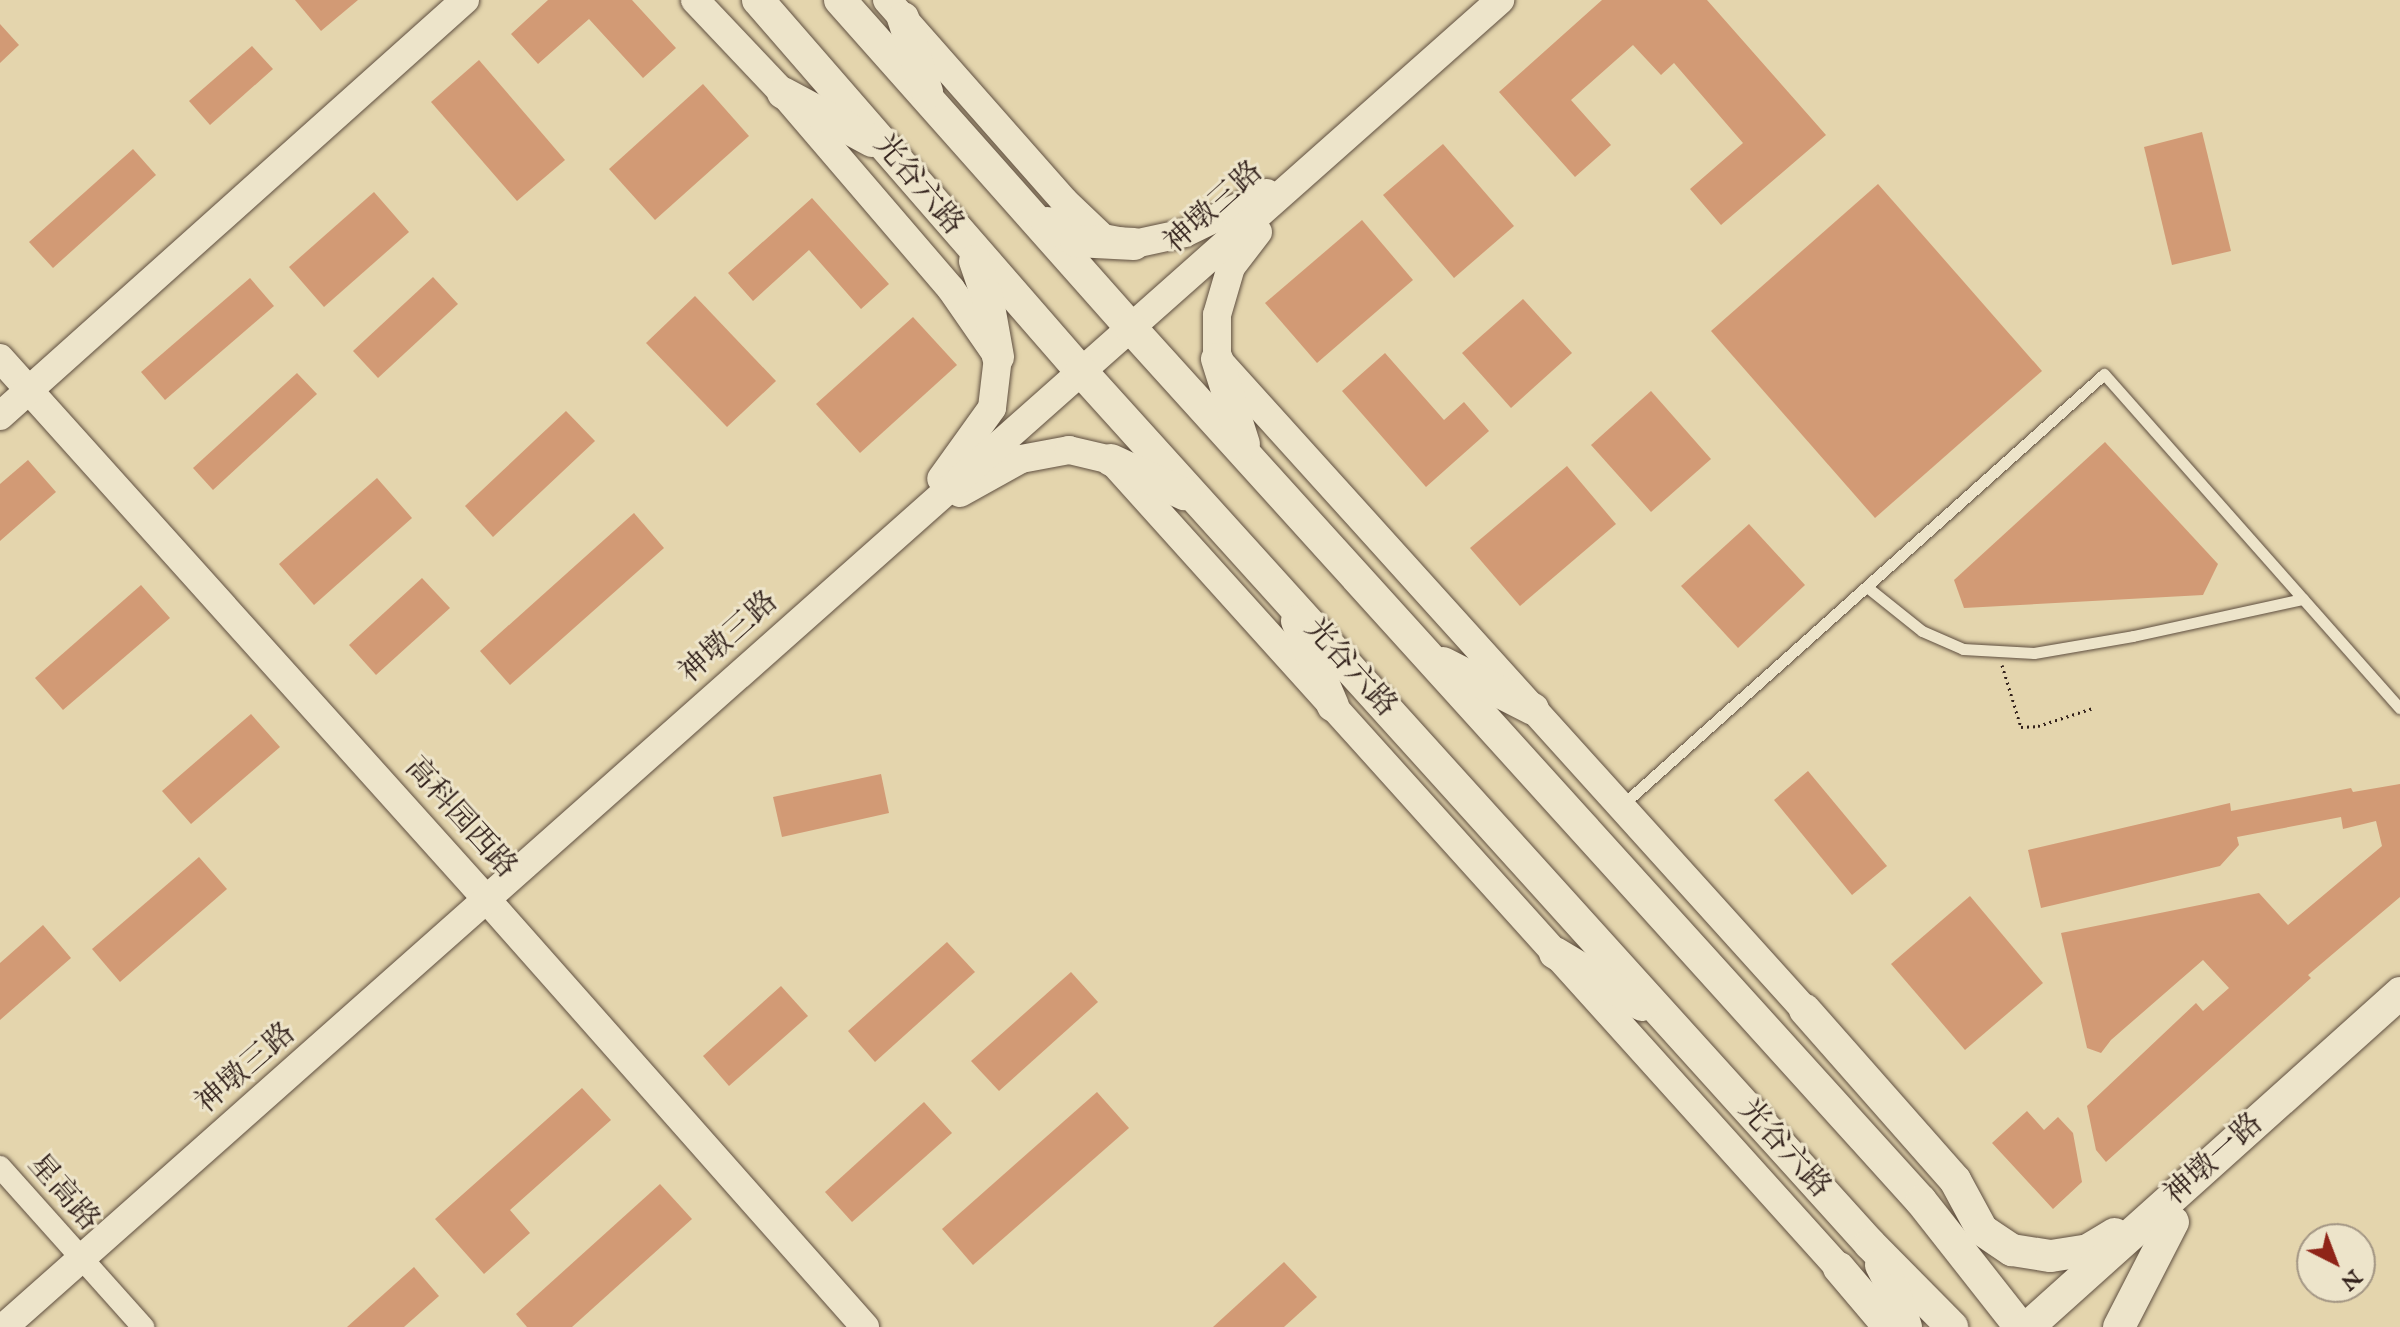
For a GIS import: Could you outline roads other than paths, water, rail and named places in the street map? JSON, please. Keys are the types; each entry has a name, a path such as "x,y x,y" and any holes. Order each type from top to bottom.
{"main road":[{"name":"光谷六路","path":"758,0 1081,371 1870,1244 1952,1327"},
{"name":"光谷六路","path":"840,0 1131,328 1921,1201 2020,1327"},
{"path":"895,9 932,106"},
{"path":"783,93 893,153"},
{"path":"1023,207 1076,241 1134,244"},
{"path":"970,247 987,295 998,357"},
{"path":"1217,359 1249,458"},
{"path":"1111,460 1199,501"},
{"path":"1288,599 1333,706"},
{"path":"1426,655 1533,709"},
{"path":"1555,953 1670,1023"},
{"name":"神墩一路","path":"2055,1327 2166,1216 2400,993"},
{"path":"1805,1010 1841,1113"},
{"path":"1805,1010 1955,1180 1982,1230 2012,1250 2051,1256"},
{"name":"神墩一路","path":"2028,1327 2166,1216 2400,1018"},
{"path":"1921,1201 1956,1243 1998,1258 2051,1256 2088,1250 2166,1216"},
{"path":"2119,1327 2166,1216"},
{"path":"1870,1244 1894,1290 1906,1327"},
{"path":"1839,1268 1889,1327"}],"street":[{"path":"0,416 465,0"},
{"path":"695,0 783,93 951,289 998,357 992,408 910,521"},
{"name":"神墩三路","path":"4,1327 488,901 910,521 1500,0"},
{"path":"895,9 1064,201 1103,238 1134,244 1185,233 1298,178"},
{"path":"1298,178 1231,267 1217,315 1217,359 1805,1010"},
{"name":"高科园西路","path":"0,358 488,901 865,1327"},
{"path":"910,521 1021,459 1069,450 1111,460 1839,1268"},
{"name":"星高路","path":"0,1167 143,1327"}],"lane":[{"path":"1621,806 2104,374 2400,708"},
{"path":"1867,587 1922,631 1963,649 2034,653 2133,636 2303,599"}]}
